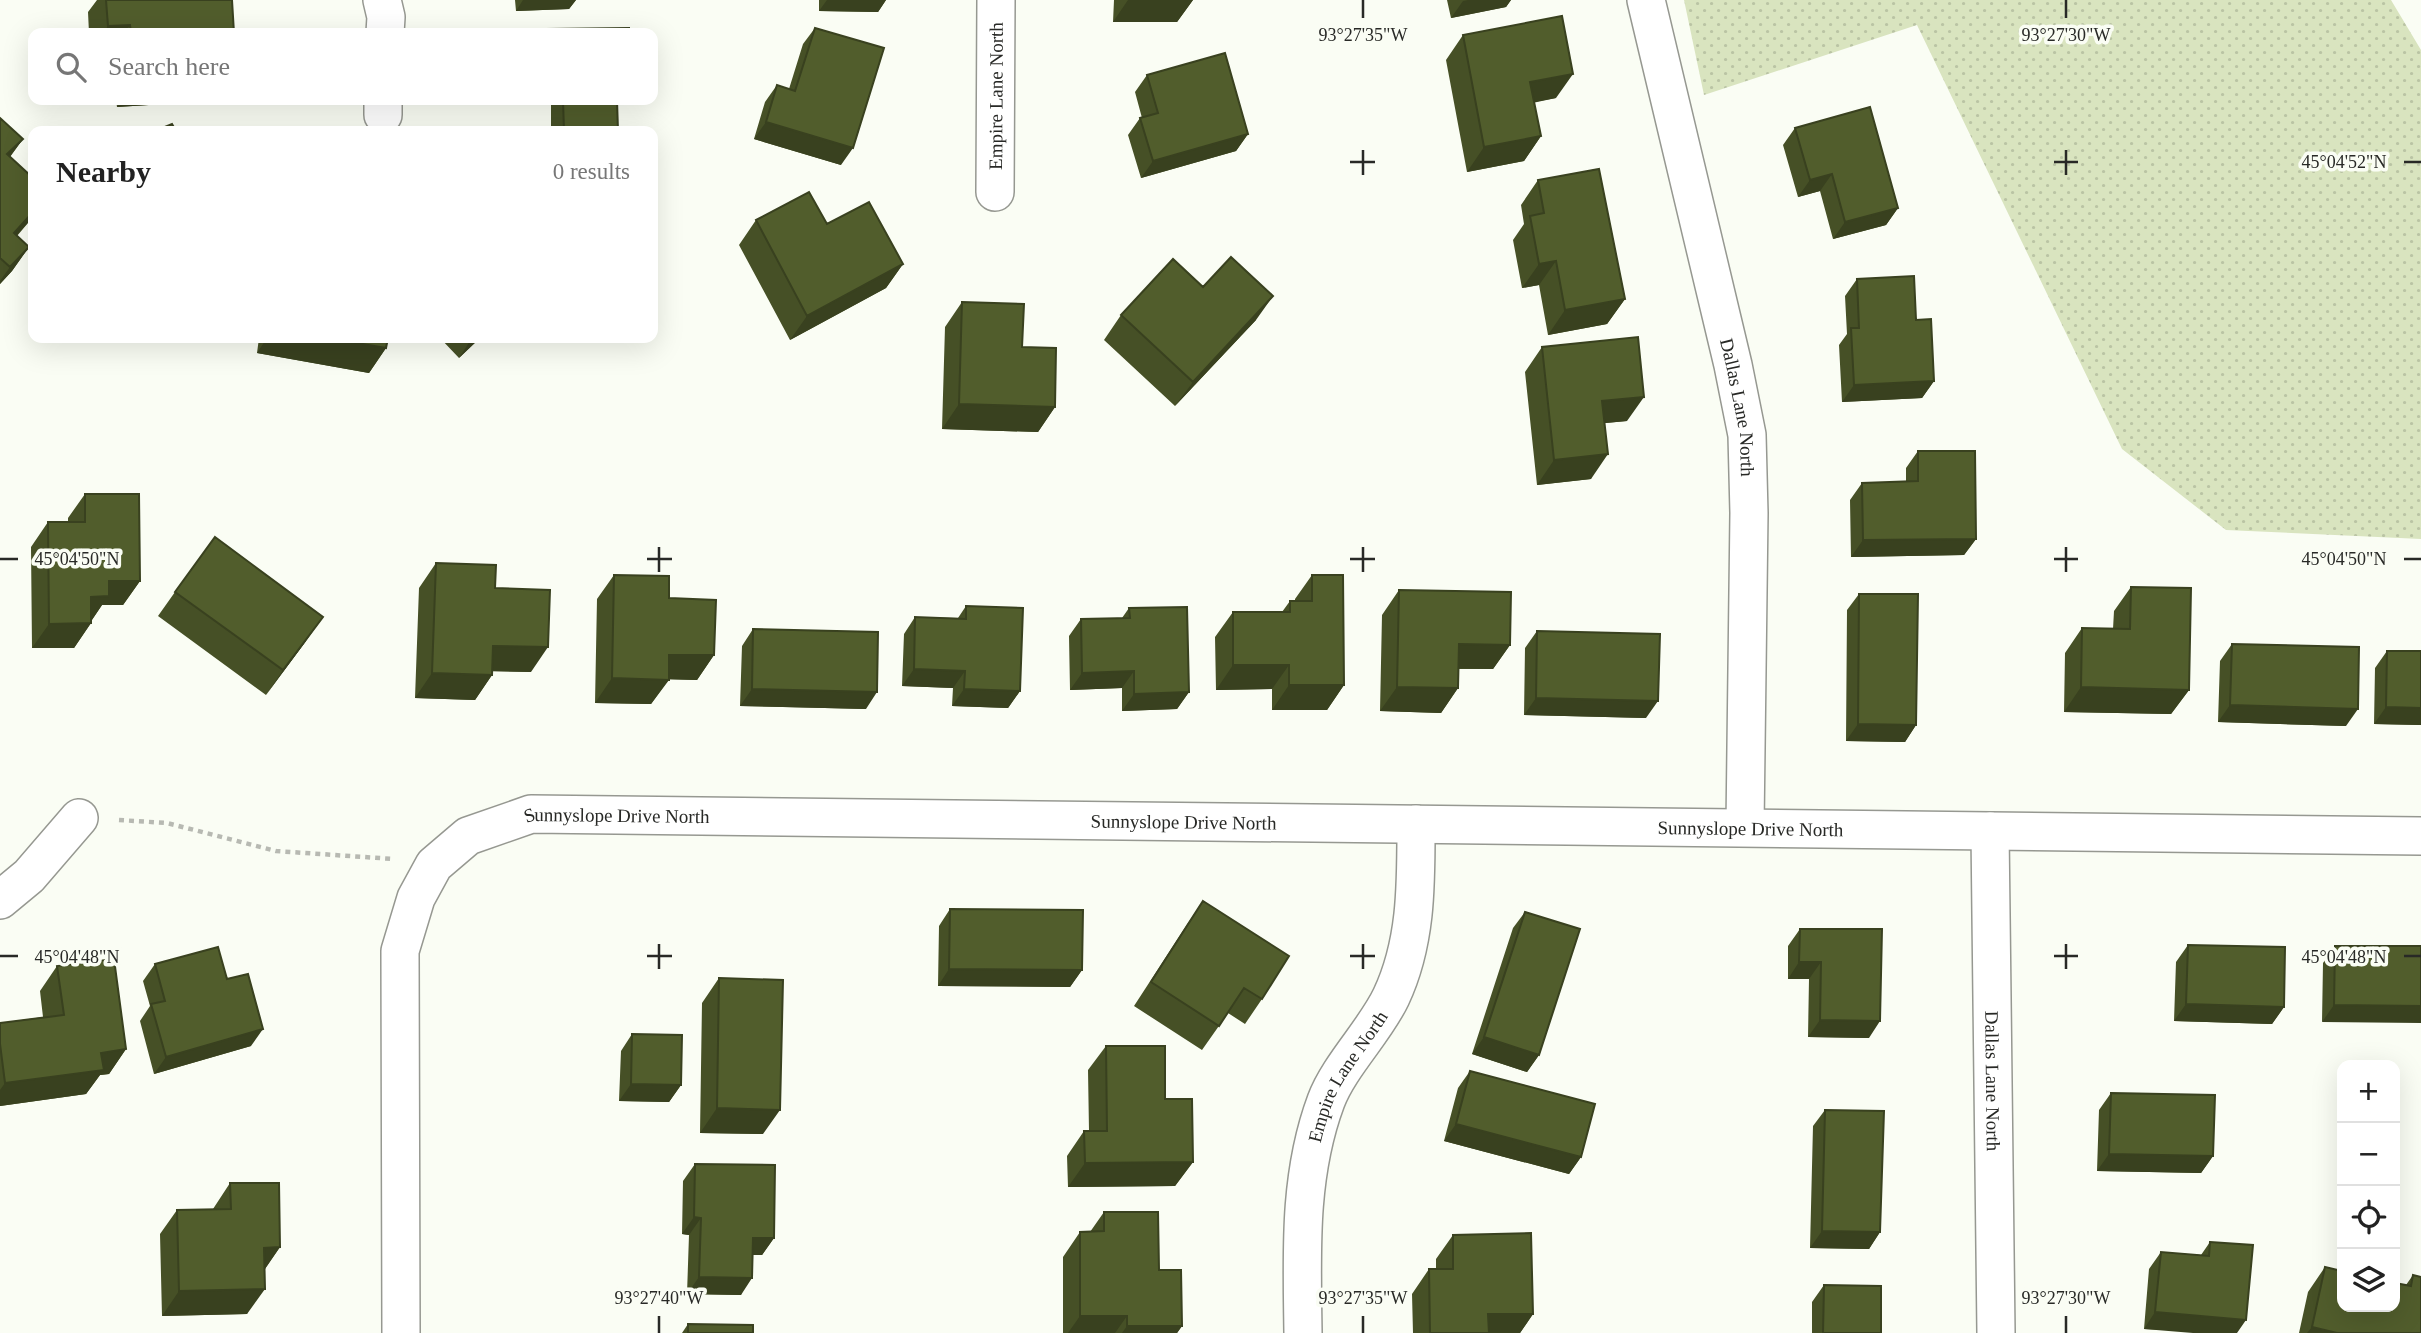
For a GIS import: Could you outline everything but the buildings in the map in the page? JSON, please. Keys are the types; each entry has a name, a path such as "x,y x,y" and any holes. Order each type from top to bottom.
{"street":[{"path":"382,0 385,28"},
{"name":"Empire Lane North","path":"995,192 996,0"},
{"name":"Dallas Lane North","path":"1646,0 1730,352 1747,435 1749,513 1745,826"},
{"name":"Sunnyslope Drive North","path":"401,1333 400,951 416,898 434,865 468,836 531,814 1745,826 2421,836"},
{"path":"0,901 29,876 79,818"},
{"name":"Empire Lane North","path":"1303,1333 1303,1198 1310,1155 1327,1099 1391,998 1408,949 1415,895 1416,824"},
{"name":"Dallas Lane North","path":"1990,831 1996,1333"}],"path":[{"path":"79,818 167,823 276,851 383,857 434,865"}],"green space":[{"path":"1684,0 2391,0 2421,50 2421,539 2226,530 2122,449 1917,25 1704,95"}]}
